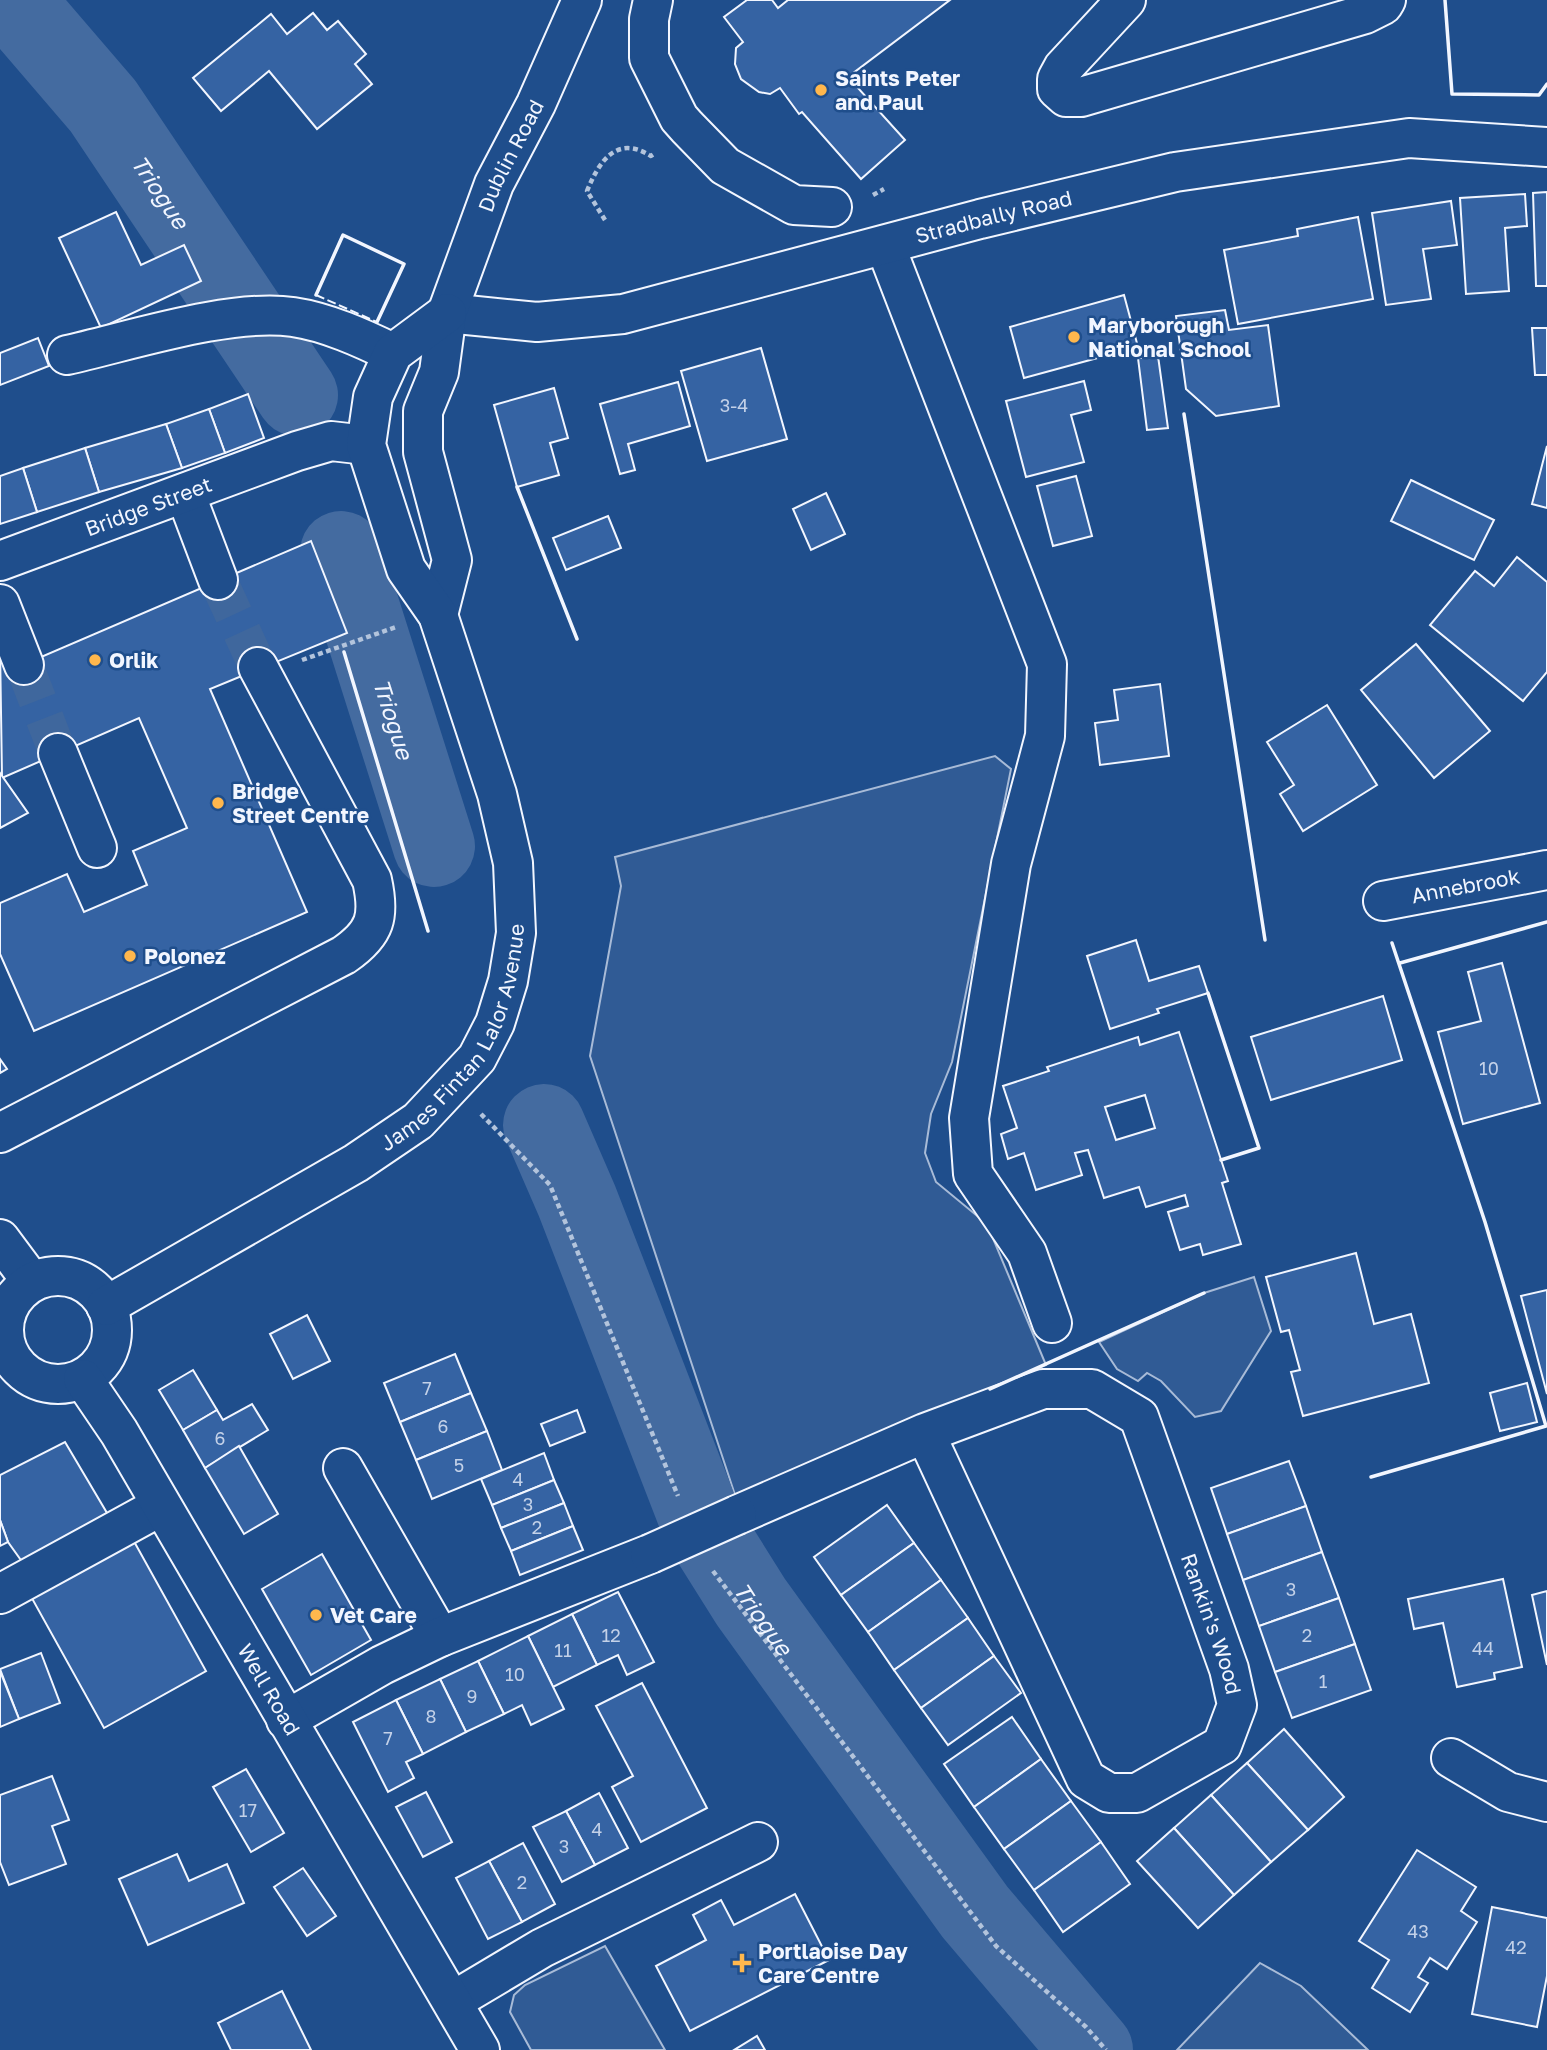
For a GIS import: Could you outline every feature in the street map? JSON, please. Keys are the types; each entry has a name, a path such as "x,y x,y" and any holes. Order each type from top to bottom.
{"street":[{"name":"Dublin Road","path":"447,313 495,184 536,104 582,0"},
{"path":"653,0 649,19 649,58 679,118 725,166 794,205 832,206"},
{"path":"1126,0 1063,68 1057,79 1057,89 1066,97 1081,97 1365,14 1384,5 1386,0"},
{"name":"Stradbally Road","path":"447,313 537,322 623,314 885,244 1175,172 1409,138 1547,147"},
{"path":"885,244 1046,664 1045,736 1011,864 969,1118 973,1174 1027,1253 1052,1323"},
{"path":"67,355 225,319 292,317 359,336 393,352 447,313"},
{"path":"438,615 452,560 424,452 424,411 439,372 447,313"},
{"name":"James Fintan Lalor Avenue","path":"106,1306 356,1163 418,1121 454,1086 477,1058 495,1023 508,981 516,933 513,863 500,806 438,615 406,569 331,446 373,397 393,352"},
{"name":"Bridge Street","path":"0,561 186,493 331,446"},
{"path":"186,493 218,580"},
{"path":"0,604 24,665"},
{"path":"0,1133 344,955 359,944 371,928 377,915 372,880 258,667"},
{"path":"58,753 97,848"},
{"name":"Annebrook","path":"1382,901 1547,870"},
{"path":"0,1239 32,1282"},
{"path":"50,1276 72,1277 89,1285 106,1306 112,1324 109,1348 100,1365 83,1378 65,1384 41,1382 5,1359 4,1318 12,1300 32,1282 50,1276"},
{"name":"Well Road","path":"83,1378 118,1432 480,2050"},
{"name":"Rankin's Wood","path":"286,1720 382,1665 440,1637 650,1554 925,1433 1043,1389 1092,1389 1139,1417 1229,1669 1237,1705 1222,1745 1137,1793 1109,1793 1086,1779 925,1433"},
{"path":"343,1468 440,1637"},
{"path":"0,1594 161,1506"},
{"path":"1451,1758 1508,1791 1547,1802"},
{"path":"453,2001 542,1948 758,1841"}],"path":[{"path":"604,220 587,191 598,164 617,149 640,149 651,156"},
{"path":"346,645 384,631"},
{"path":"454,1086 550,1185 679,1499"},
{"path":"709,1562 715,1575 996,1946 1086,2026 1106,2050"}],"shaded area":[{"path":"995,756 1011,769 952,1062 931,1114 925,1153 936,1182 987,1224 1046,1365 736,1498 590,1056 621,886 615,857"},
{"path":"1254,1277 1271,1331 1221,1411 1195,1417 1161,1381 1147,1373 1138,1381 1117,1369 1099,1342 1204,1293"},
{"path":"605,1946 665,2050 531,2050 510,2012 514,1995 525,1985"},
{"path":"1260,1963 1301,1986 1368,2050 1177,2050"}],"building":[{"name":"Saints Peter and Paul","path":"747,0 772,0 778,8 788,0 950,0 848,77 905,140 861,179 802,112 799,114 780,88 770,94 759,92 741,79 735,64 736,48 743,42 724,17"},
{"path":"313,13 327,30 338,21 366,54 355,64 372,84 317,129 269,71 221,111 193,78 271,14 287,34"},
{"path":"1547,192 1547,286 1536,286 1533,193"},
{"path":"1525,194 1527,226 1505,228 1509,291 1466,294 1460,198"},
{"path":"1451,201 1457,245 1423,249 1431,299 1386,305 1372,213"},
{"path":"116,212 141,265 184,245 201,281 101,328 59,238"},
{"path":"1358,217 1373,299 1238,324 1224,250 1298,236 1297,229"},
{"name":"Maryborough National School","path":"1124,295 1138,347 1024,378 1010,327"},
{"path":"1225,310 1229,330 1268,325 1279,406 1216,416 1186,389 1176,316"},
{"path":"1532,328 1547,328 1547,375 1535,375"},
{"path":"38,338 49,366 0,385 0,353"},
{"path":"761,348 787,439 707,461 681,371"},
{"path":"1158,356 1168,428 1147,430 1138,358"},
{"path":"1084,381 1091,410 1071,415 1084,462 1026,477 1006,401"},
{"path":"678,382 690,426 628,444 635,470 620,474 600,404"},
{"path":"554,388 568,438 550,443 559,475 517,487 494,405"},
{"path":"248,394 264,438 225,453 209,409"},
{"path":"209,409 225,453 182,468 166,424"},
{"path":"166,424 182,468 99,492 85,448"},
{"path":"1547,446 1547,508 1532,504"},
{"path":"85,448 99,492 37,512 23,468"},
{"path":"23,468 37,512 0,524 0,476"},
{"path":"1076,476 1092,536 1053,546 1037,486"},
{"path":"1411,480 1494,520 1474,560 1391,521"},
{"path":"826,493 845,534 811,550 793,509"},
{"path":"608,516 621,548 566,570 553,538"},
{"name":"Bridge Street Centre","path":"311,541 347,633 210,689 307,912 34,1031 0,954 0,903 67,874 84,912 147,885 133,851 187,828 139,718 2,778 0,646 11,670"},
{"path":"1517,557 1547,582 1547,672 1523,701 1430,625 1475,571 1494,586"},
{"path":"1416,644 1490,731 1434,778 1361,690"},
{"path":"1160,684 1169,756 1100,765 1095,723 1118,720 1114,690"},
{"path":"1327,705 1377,785 1303,831 1280,794 1294,785 1267,742"},
{"path":"0,773 28,813 0,828"},
{"path":"1136,940 1149,981 1199,966 1208,993 1157,1009 1159,1013 1110,1029 1087,956"},
{"path":"1502,963 1540,1103 1463,1124 1438,1032 1481,1021 1468,972"},
{"path":"1383,996 1402,1060 1271,1100 1251,1037"},
{"path":"1179,1032 1228,1181 1222,1183 1241,1244 1203,1255 1200,1244 1180,1250 1168,1212 1188,1206 1185,1195 1146,1207 1139,1187 1104,1198 1088,1150 1075,1153 1082,1175 1036,1190 1024,1153 1008,1159 1001,1134 1017,1128 1003,1086 1049,1071 1047,1067 1138,1037 1140,1045","holes":["1145,1095 1155,1128 1116,1140 1105,1107"]},
{"path":"0,1059 7,1069 0,1073"},
{"path":"1356,1253 1374,1324 1411,1314 1429,1383 1303,1416 1291,1372 1300,1370 1289,1330 1281,1332 1266,1277"},
{"path":"1547,1290 1547,1394 1521,1296"},
{"path":"307,1315 330,1361 293,1379 270,1334"},
{"path":"455,1354 471,1393 400,1422 384,1383"},
{"path":"193,1370 217,1410 183,1430 159,1390"},
{"path":"1527,1383 1537,1422 1500,1431 1490,1393"},
{"path":"471,1393 487,1431 416,1460 400,1422"},
{"path":"252,1404 268,1430 205,1468 183,1430 217,1410 223,1420"},
{"path":"577,1410 585,1432 550,1446 541,1424"},
{"path":"487,1431 502,1470 432,1499 416,1460"},
{"path":"65,1442 107,1513 23,1563 8,1542 0,1520 0,1475"},
{"path":"239,1446 278,1514 244,1534 205,1468"},
{"path":"544,1453 554,1480 492,1505 481,1479"},
{"path":"1289,1461 1306,1506 1227,1534 1211,1488"},
{"path":"554,1480 564,1503 501,1528 492,1505"},
{"path":"564,1503 573,1526 511,1551 501,1528"},
{"path":"887,1505 914,1543 841,1595 814,1557"},
{"path":"1306,1506 1322,1552 1243,1580 1227,1534"},
{"path":"0,1520 8,1542 0,1546"},
{"path":"573,1526 583,1550 520,1575 511,1551"},
{"path":"126,1527 206,1671 104,1728 24,1584"},
{"path":"914,1543 941,1580 868,1632 841,1595"},
{"path":"1322,1552 1339,1598 1259,1626 1243,1580"},
{"name":"Vet Care","path":"322,1554 371,1640 311,1675 262,1589"},
{"path":"1503,1579 1522,1667 1494,1673 1495,1679 1457,1687 1443,1623 1414,1629 1408,1599"},
{"path":"941,1580 968,1618 894,1670 868,1632"},
{"path":"1547,1591 1547,1665 1532,1595"},
{"path":"618,1592 654,1662 627,1675 618,1655 597,1665 572,1614"},
{"path":"1339,1598 1355,1644 1275,1672 1259,1626"},
{"path":"572,1614 597,1665 553,1687 528,1636"},
{"path":"968,1618 994,1656 921,1708 894,1670"},
{"path":"528,1636 564,1709 531,1725 522,1705 504,1714 478,1661"},
{"path":"1355,1644 1371,1690 1292,1718 1275,1672"},
{"path":"41,1653 60,1703 19,1719 0,1669"},
{"path":"994,1656 1021,1693 948,1745 921,1708"},
{"path":"478,1661 504,1714 466,1732 440,1679"},
{"path":"0,1671 19,1719 0,1727"},
{"path":"440,1679 466,1732 423,1754 396,1700"},
{"path":"642,1683 707,1808 641,1842 612,1787 633,1776 596,1706"},
{"path":"396,1700 423,1754 406,1762 414,1778 388,1792 353,1722"},
{"path":"1012,1717 1041,1759 974,1807 944,1764"},
{"path":"1284,1729 1344,1797 1308,1830 1247,1763"},
{"path":"1041,1759 1071,1801 1004,1849 974,1807"},
{"path":"1247,1763 1308,1830 1271,1862 1211,1795"},
{"path":"246,1769 284,1833 251,1852 213,1787"},
{"path":"52,1776 69,1820 52,1826 66,1864 9,1885 0,1862 0,1795"},
{"path":"426,1792 452,1842 423,1857 396,1807"},
{"path":"599,1793 628,1848 595,1865 566,1811"},
{"path":"1211,1795 1271,1862 1234,1895 1174,1828"},
{"path":"1071,1801 1101,1842 1034,1890 1004,1849"},
{"path":"566,1811 595,1865 562,1882 533,1827"},
{"path":"1174,1828 1234,1895 1198,1928 1137,1861"},
{"path":"1101,1842 1130,1884 1063,1932 1034,1890"},
{"path":"523,1843 555,1904 522,1922 489,1861"},
{"path":"1417,1850 1476,1887 1461,1911 1477,1922 1447,1969 1430,1958 1418,1977 1428,1983 1410,2012 1372,1988 1389,1960 1359,1941"},
{"path":"177,1854 189,1881 227,1864 244,1903 148,1945 119,1879"},
{"path":"489,1861 522,1922 488,1939 456,1878"},
{"path":"303,1868 336,1916 307,1936 274,1887"},
{"name":"Portlaoise Day Care Centre","path":"795,1894 829,1960 690,2031 656,1966 706,1940 693,1915 721,1900 734,1925"},
{"path":"1492,1907 1547,1918 1547,1976 1537,2027 1472,2014"},
{"path":"282,1991 311,2050 231,2050 218,2023"},
{"path":"757,2036 765,2050 734,2050"}],"waterway":[{"name":"Triogue","path":"12,0 103,106 297,395"},
{"name":"Triogue","path":"341,552 434,846"},
{"name":"Triogue","path":"544,1125 577,1201 702,1524 751,1602 975,1912 1092,2050"}],"tunnel":[{"path":"218,580 258,667"},
{"path":"24,665 58,753"}],"fence":[{"path":"316,295 377,322"}],"wall":[{"path":"1445,0 1452,94 1539,95 1547,84"},
{"path":"316,295 343,235 404,264 377,322"},
{"path":"1184,414 1265,940"},
{"path":"517,487 577,639"},
{"path":"344,652 428,931"},
{"path":"1400,963 1547,922"},
{"path":"1371,1477 1546,1426 1485,1222 1392,943"},
{"path":"1208,993 1259,1148 1221,1160"},
{"path":"990,1389 1204,1293"}],"place":[{"name":"Saints Peter and Paul","path":"821,90"},
{"name":"Maryborough National School","path":"1074,337"},
{"name":"Orlik","path":"95,660"},
{"name":"Bridge Street Centre","path":"218,803"},
{"name":"Polonez","path":"130,956"},
{"name":"Vet Care","path":"316,1615"},
{"name":"Portlaoise Day Care Centre","path":"742,1963"}]}
